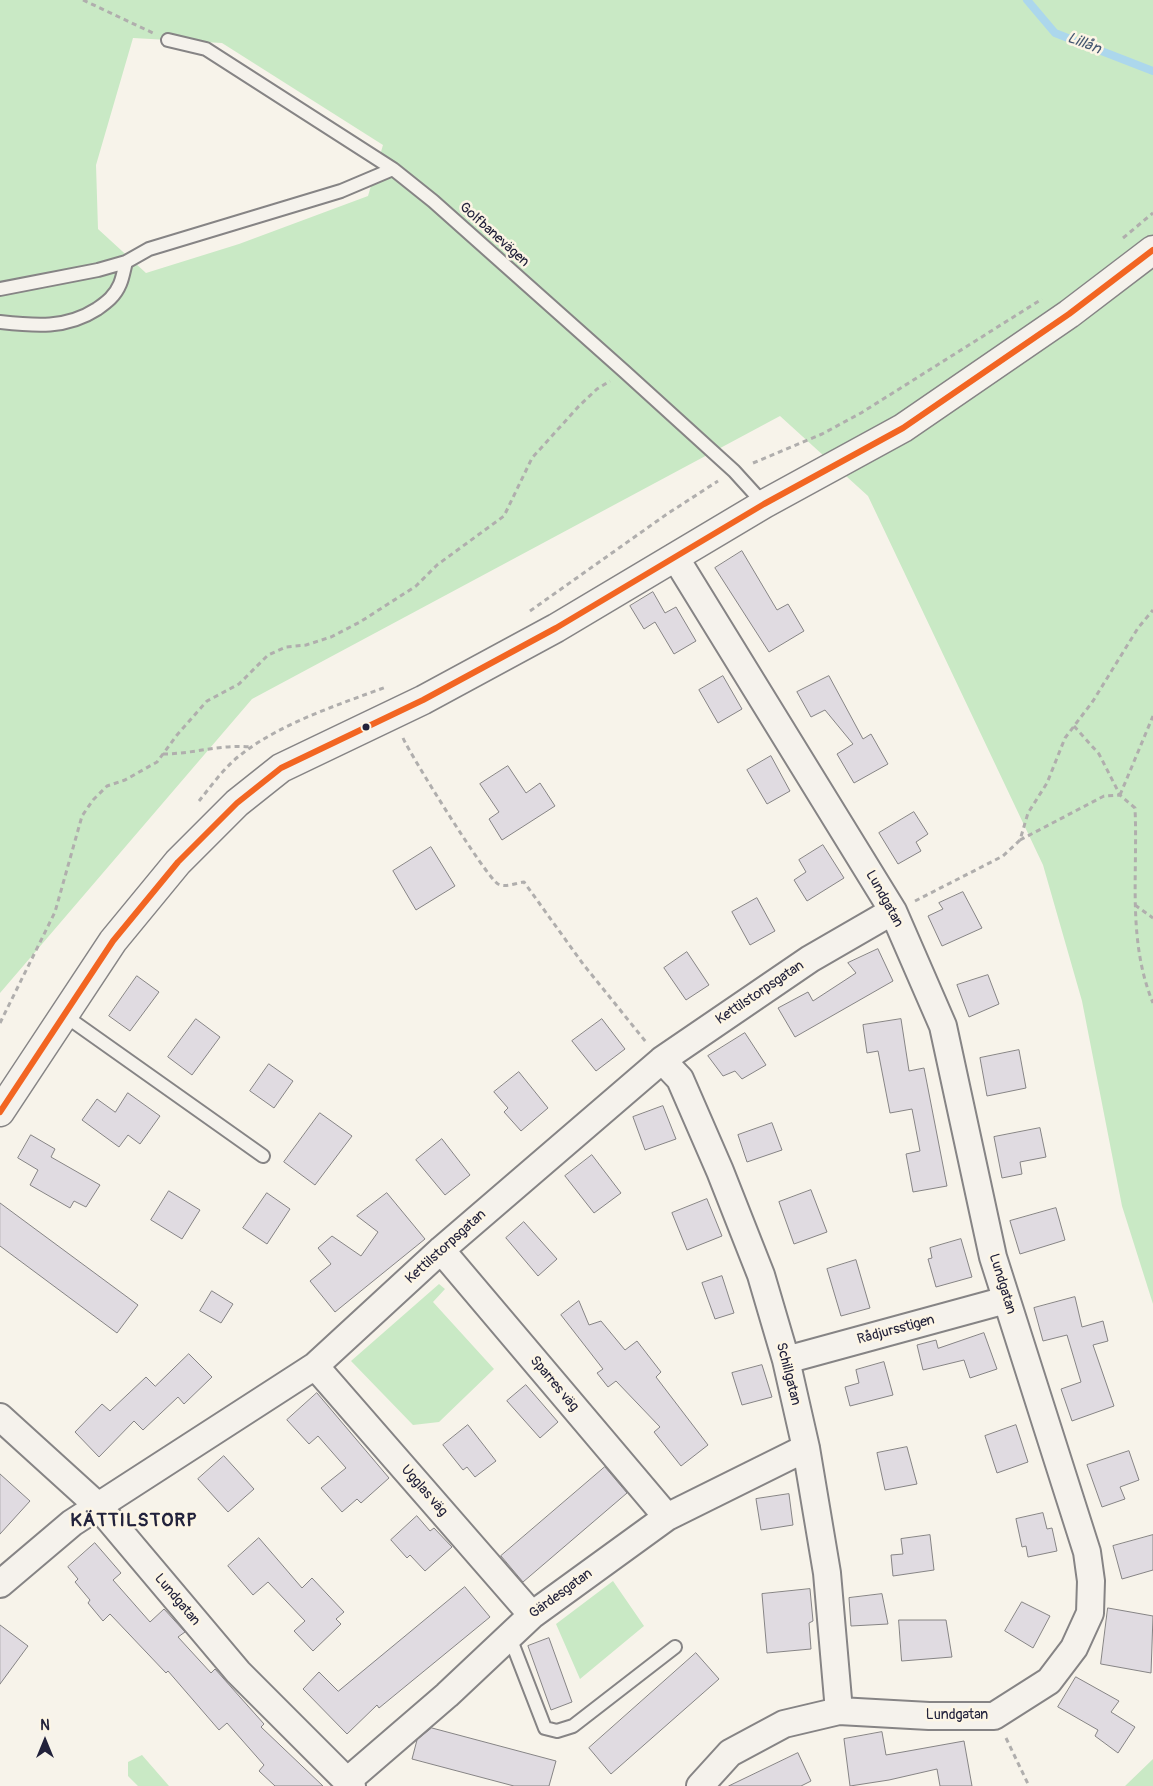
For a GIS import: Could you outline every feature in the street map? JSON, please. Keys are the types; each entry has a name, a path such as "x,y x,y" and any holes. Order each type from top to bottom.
{"street":[{"path":"0,1112 113,941 178,862 237,803 281,768 423,700 556,628 764,504 903,428 1069,314 1153,250"},
{"name":"Lundgatan","path":"675,557 894,912 943,1026 993,1256 1087,1552 1091,1582 1090,1613 1074,1648 1049,1681 994,1716 929,1716 839,1711 784,1724 730,1753 700,1786"},
{"name":"Kettilstorpsgatan","path":"0,1584 72,1523 315,1366 441,1250 662,1060 810,959 894,912"},
{"name":"Schillgatan","path":"662,1060 680,1079 720,1171 761,1276 786,1360 806,1448 826,1573 839,1711"},
{"name":"Sparres väg","path":"441,1250 667,1518"},
{"name":"Rådjursstigen","path":"786,1360 1006,1300"},
{"name":"Ugglas väg","path":"315,1366 532,1615"},
{"name":"Lundgatan","path":"0,1417 98,1506 238,1672 349,1784"},
{"name":"Gärdesgatan","path":"349,1784 532,1615 667,1518 806,1448"}],"lane":[{"name":"Golfbanevägen","path":"168,40 206,49 392,169 433,201 625,372 734,471 764,504"},
{"path":"0,290 98,270 126,262 150,250 342,191 392,169"},
{"path":"0,322 54,326 84,317 111,299 121,283 126,262"},
{"path":"64,1014 263,1156"},
{"path":"509,1635 545,1728 557,1731 573,1726 675,1647"}],"path":[{"path":"83,0 168,40"},
{"path":"0,1023 55,912 82,816 93,800 107,786 125,780 157,762 177,735 207,701 239,684 268,655 286,647 306,645 331,637 360,622 416,586 437,565 504,516 532,458 597,389 625,372"},
{"path":"1020,840 1028,813 1047,783 1065,738 1093,701 1138,628 1153,610"},
{"path":"1120,795 1153,716"},
{"path":"1074,726 1099,754 1120,795 1135,808 1137,946 1146,986 1153,1003"},
{"path":"410,733 403,738 467,841 496,882 505,886 524,882 583,964 662,1060"},
{"path":"163,754 189,754 230,745 251,747"},
{"path":"894,912 1003,856 1020,840 1104,796 1120,795"},
{"path":"1135,904 1153,918"},
{"path":"994,1716 1029,1786"}],"green space":[{"path":"0,0 1153,0 1153,1304 1122,1206 1082,1001 1043,865 868,496 780,416 252,699 0,993","holes":["133,38 222,43 383,145 368,196 239,244 146,273 98,229 96,165"]},
{"path":"439,1284 445,1289 433,1302 494,1369 439,1422 413,1425 351,1361"},
{"path":"613,1581 644,1626 580,1679 556,1624"},
{"path":"142,1755 169,1786 138,1786 128,1776 128,1762"},
{"path":"1153,1759 1153,1786 1125,1786"}],"building":[{"path":"742,551 777,610 788,604 804,631 769,652 715,568"},
{"path":"653,592 665,613 676,607 696,641 674,654 655,622 644,629 630,606"},
{"path":"723,676 742,709 718,723 699,690"},
{"path":"829,676 863,739 871,734 888,764 854,783 837,754 853,744 825,710 811,717 797,692"},
{"path":"771,756 790,791 767,804 747,770"},
{"path":"508,766 526,793 540,783 555,806 502,840 489,819 499,812 480,784"},
{"path":"914,812 928,834 916,842 921,851 898,864 879,833"},
{"path":"823,845 844,878 807,901 794,880 806,872 799,860"},
{"path":"431,847 455,886 416,910 393,871"},
{"path":"963,892 982,928 942,946 928,916 943,909 939,903"},
{"path":"757,898 775,931 750,945 732,912"},
{"path":"878,949 893,981 795,1037 778,1008 808,992 813,1001 856,973 848,963"},
{"path":"687,952 709,985 686,1000 664,968"},
{"path":"988,975 999,1004 969,1017 957,985"},
{"path":"137,976 159,992 130,1031 109,1016"},
{"path":"196,1019 220,1037 192,1075 168,1057"},
{"path":"602,1019 625,1049 596,1071 572,1041"},
{"path":"901,1019 909,1071 924,1068 947,1186 913,1192 906,1154 920,1151 912,1109 890,1113 878,1051 867,1053 863,1025"},
{"path":"745,1033 766,1065 742,1079 735,1071 723,1076 708,1056"},
{"path":"1019,1050 1026,1088 987,1096 980,1058"},
{"path":"269,1064 293,1081 274,1108 250,1091"},
{"path":"519,1072 548,1108 521,1131 504,1112 508,1108 494,1092"},
{"path":"128,1093 160,1116 140,1144 128,1135 119,1147 82,1120 97,1099 115,1112"},
{"path":"663,1106 676,1139 645,1150 633,1117"},
{"path":"320,1113 352,1136 315,1185 284,1162"},
{"path":"772,1123 782,1150 747,1162 738,1135"},
{"path":"1040,1128 1046,1157 1020,1162 1022,1174 1002,1178 994,1137"},
{"path":"31,1135 55,1149 51,1157 100,1185 86,1207 74,1201 70,1208 30,1185 38,1170 18,1158"},
{"path":"442,1139 470,1175 445,1195 416,1160"},
{"path":"592,1155 621,1193 594,1213 565,1176"},
{"path":"811,1190 827,1232 794,1244 779,1202"},
{"path":"169,1191 200,1210 182,1239 151,1220"},
{"path":"267,1193 290,1209 267,1244 243,1228"},
{"path":"387,1193 425,1239 335,1312 310,1281 331,1264 318,1248 332,1236 361,1256 378,1232 357,1216"},
{"path":"707,1199 722,1236 687,1250 672,1213"},
{"path":"0,1203 138,1305 117,1333 0,1246"},
{"path":"1056,1208 1065,1240 1020,1254 1010,1221"},
{"path":"524,1222 557,1259 538,1276 506,1238"},
{"path":"961,1239 972,1277 936,1287 928,1259 932,1258 930,1248"},
{"path":"856,1260 870,1308 841,1316 827,1269"},
{"path":"722,1276 734,1313 715,1319 702,1283"},
{"path":"212,1291 233,1304 221,1323 200,1311"},
{"path":"1075,1297 1082,1327 1103,1321 1108,1341 1093,1345 1114,1406 1072,1421 1061,1389 1081,1382 1067,1335 1043,1341 1034,1308"},
{"path":"579,1301 589,1325 601,1321 625,1350 637,1341 661,1372 656,1377 708,1445 681,1466 654,1432 660,1427 616,1381 608,1387 597,1373 603,1369 561,1315"},
{"path":"984,1333 997,1369 970,1378 964,1360 923,1370 917,1345 936,1340 938,1348"},
{"path":"189,1354 212,1377 184,1404 178,1397 143,1430 134,1421 99,1457 75,1432 102,1404 110,1411 146,1377 155,1386"},
{"path":"884,1362 893,1395 850,1406 845,1387 859,1383 856,1370"},
{"path":"762,1365 772,1397 742,1405 732,1373"},
{"path":"526,1385 558,1422 540,1438 507,1401"},
{"path":"317,1393 389,1478 361,1503 357,1499 342,1512 321,1488 346,1468 318,1436 309,1444 287,1420"},
{"path":"468,1425 496,1461 475,1477 467,1467 463,1470 443,1445"},
{"path":"1016,1425 1028,1462 997,1473 985,1436"},
{"path":"907,1447 917,1484 885,1490 877,1453"},
{"path":"1129,1451 1139,1480 1120,1487 1125,1499 1102,1507 1087,1465"},
{"path":"224,1456 254,1489 228,1512 198,1479"},
{"path":"605,1467 627,1493 523,1582 501,1556"},
{"path":"0,1474 30,1501 0,1534"},
{"path":"789,1494 793,1525 761,1530 756,1499"},
{"path":"1043,1513 1047,1529 1052,1528 1057,1551 1028,1557 1026,1546 1022,1547 1016,1519"},
{"path":"417,1516 430,1531 434,1528 452,1547 425,1571 410,1555 407,1558 391,1540"},
{"path":"930,1535 934,1570 893,1576 891,1555 903,1554 901,1539"},
{"path":"1153,1535 1153,1570 1122,1579 1113,1546"},
{"path":"259,1538 302,1588 312,1578 344,1612 336,1619 341,1624 313,1651 294,1631 305,1621 268,1582 253,1595 228,1566"},
{"path":"95,1543 121,1573 113,1580 150,1622 164,1609 185,1632 178,1637 211,1673 215,1669 264,1724 261,1727 323,1786 275,1786 259,1771 264,1765 227,1723 219,1730 168,1671 166,1673 110,1614 103,1621 88,1603 90,1600 75,1582 78,1579 68,1567"},
{"path":"465,1587 490,1617 379,1708 377,1705 347,1734 303,1689 319,1672 338,1691"},
{"path":"810,1589 813,1621 809,1623 811,1649 767,1653 762,1594"},
{"path":"882,1594 888,1624 851,1626 849,1598"},
{"path":"1022,1602 1050,1616 1033,1648 1005,1631"},
{"path":"1108,1608 1153,1616 1151,1673 1101,1664"},
{"path":"899,1620 946,1620 952,1657 902,1661"},
{"path":"0,1625 28,1646 0,1684"},
{"path":"549,1638 572,1702 551,1710 528,1646"},
{"path":"696,1653 719,1679 611,1774 589,1748"},
{"path":"1076,1677 1119,1701 1111,1712 1135,1727 1118,1753 1095,1736 1098,1730 1058,1707"},
{"path":"432,1728 556,1761 549,1786 514,1786 412,1759 417,1740"},
{"path":"882,1732 886,1755 964,1741 972,1786 940,1786 937,1769 889,1780 850,1786 844,1739"},
{"path":"798,1753 811,1781 801,1786 729,1786"}],"waterway":[{"name":"Lillån","path":"1027,0 1055,33 1153,71"}],"transit line":[{"path":"0,1112 113,941 178,862 237,803 281,768 423,700 556,628 764,504 903,428 1069,314 1153,250"}],"district":[{"name":"KÄTTILSTORP","path":"134,1521"}]}
